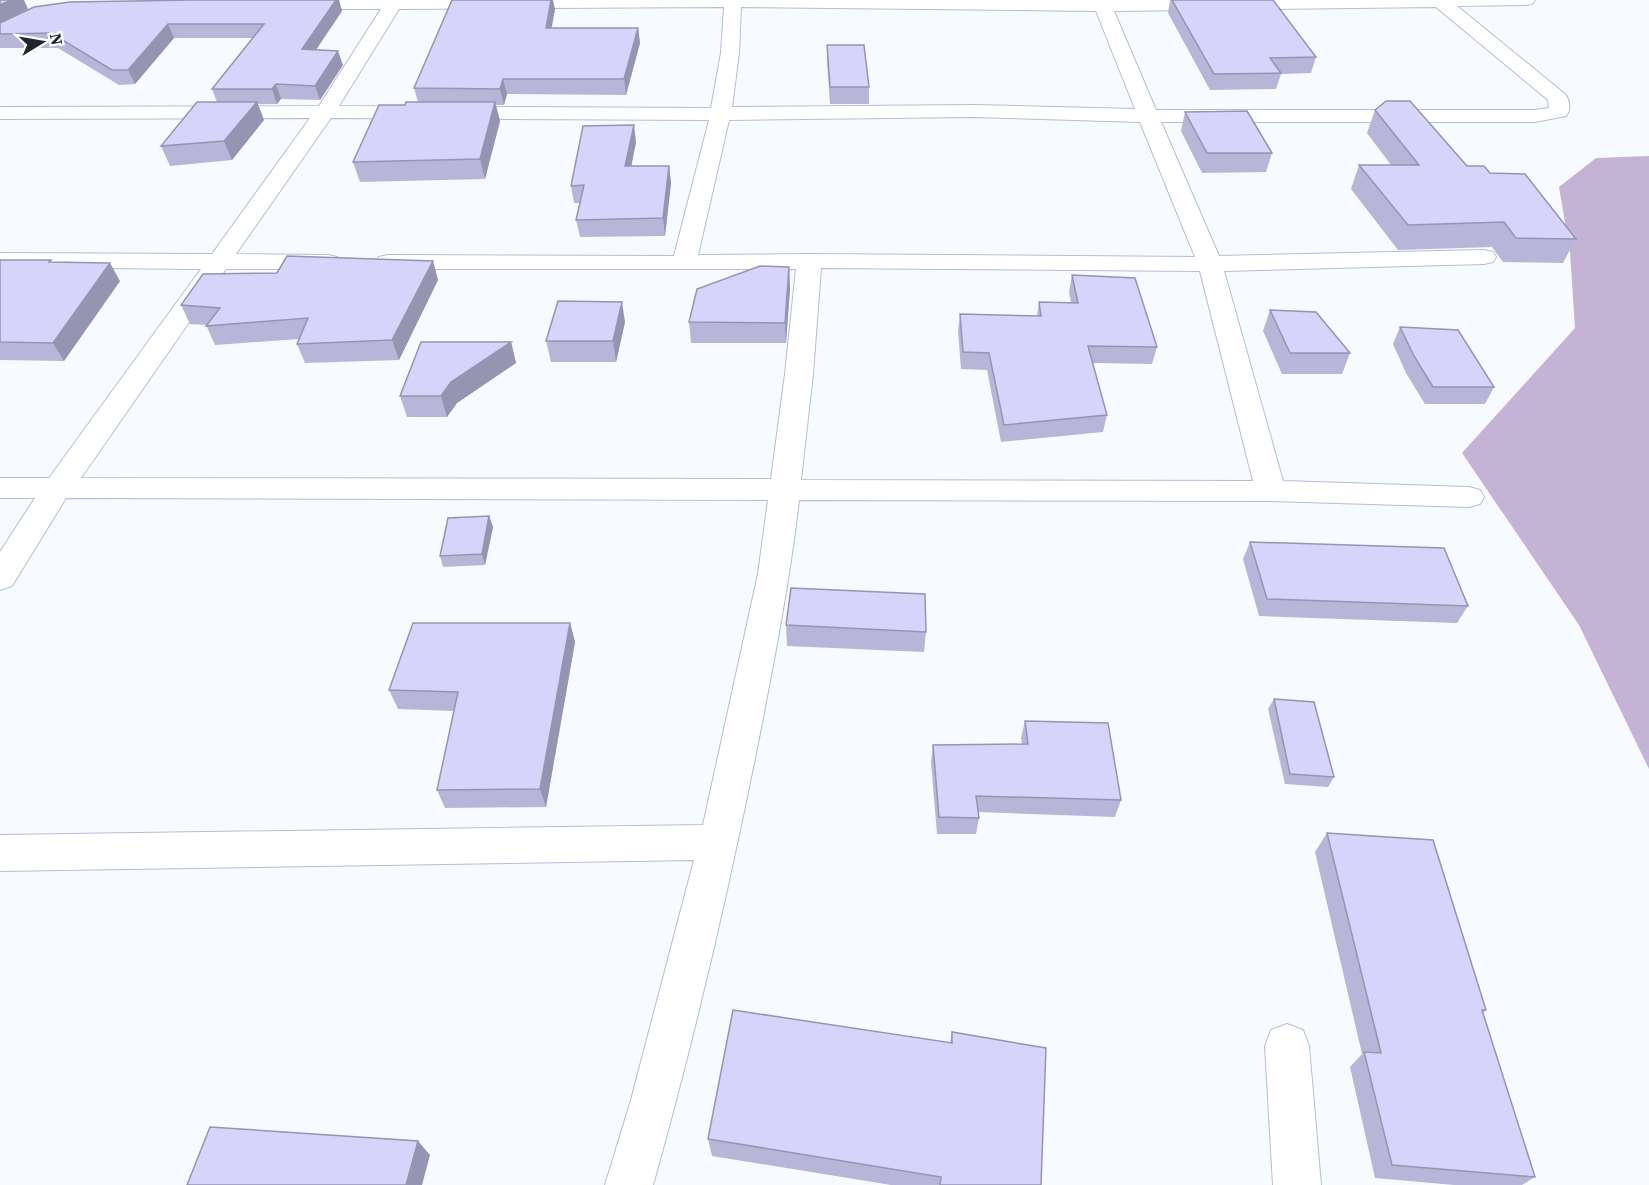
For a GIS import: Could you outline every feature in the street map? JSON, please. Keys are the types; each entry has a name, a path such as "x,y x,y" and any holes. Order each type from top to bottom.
{"street":[{"path":"276,4 1526,0"},
{"path":"684,263 721,112 733,1"},
{"path":"0,113 325,112 601,115 974,111 1148,116 1535,116 1559,112 1558,98 1440,1"},
{"path":"0,578 57,489 325,112 394,2"},
{"path":"1101,3 1210,264 1271,491"},
{"path":"0,260 1210,264 1484,257"},
{"path":"629,1185 654,1100 719,842 774,574 800,374 809,261"},
{"path":"0,488 1271,491 1469,497"},
{"path":"0,853 719,842"},
{"path":"1287,1046 1297,1185"}],"shaded area":[{"path":"1649,156 1649,769 1579,625 1462,453 1575,328 1570,252 1559,187 1596,158"}],"building":[{"path":"0,0 11,0 0,5"},
{"path":"336,0 302,49 338,51 315,86 276,84 272,89 212,89 264,24 168,24 128,70 112,70 51,33 0,34 0,23 34,7 70,2"},
{"path":"452,0 551,0 546,28 638,28 624,79 503,79 500,89 414,88"},
{"path":"1172,0 1273,0 1316,57 1270,58 1281,73 1214,74"},
{"path":"827,45 864,45 869,87 830,87"},
{"path":"1386,101 1410,101 1467,166 1484,166 1490,173 1525,174 1576,239 1516,238 1504,222 1408,225 1359,165 1419,165 1375,110"},
{"path":"197,102 257,102 224,141 161,146"},
{"path":"406,102 495,102 480,159 353,162 379,105 405,105"},
{"path":"1247,111 1272,153 1207,153 1185,112"},
{"path":"634,125 625,166 669,166 663,218 576,220 584,185 571,186 583,126"},
{"path":"287,256 433,261 392,340 297,344 308,318 206,326 220,308 181,305 203,274 277,273"},
{"path":"0,260 110,263 53,343 0,342"},
{"path":"760,266 789,267 785,323 689,322 697,289"},
{"path":"1072,275 1135,278 1157,347 1088,346 1107,415 1004,425 989,353 963,352 960,314 1041,316 1039,302 1078,303"},
{"path":"558,301 622,302 613,341 546,341"},
{"path":"1270,310 1316,312 1350,353 1290,353"},
{"path":"1400,327 1458,330 1494,387 1433,387"},
{"path":"421,342 511,342 451,382 441,396 400,396"},
{"path":"489,516 482,554 440,556 448,518"},
{"path":"1250,542 1444,548 1468,606 1267,599"},
{"path":"791,588 925,594 926,632 786,625"},
{"path":"413,623 570,623 540,789 437,790 458,692 389,690"},
{"path":"1274,699 1314,702 1334,777 1290,774"},
{"path":"1025,721 1108,723 1121,800 976,796 979,818 939,817 933,745 1028,744"},
{"path":"1327,833 1433,840 1486,1010 1482,1010 1535,1177 1392,1165 1364,1052 1381,1053"},
{"path":"733,1010 952,1043 952,1032 1046,1048 1041,1185 940,1185 941,1177 708,1139"},
{"path":"210,1127 418,1141 406,1185 187,1185"}]}
